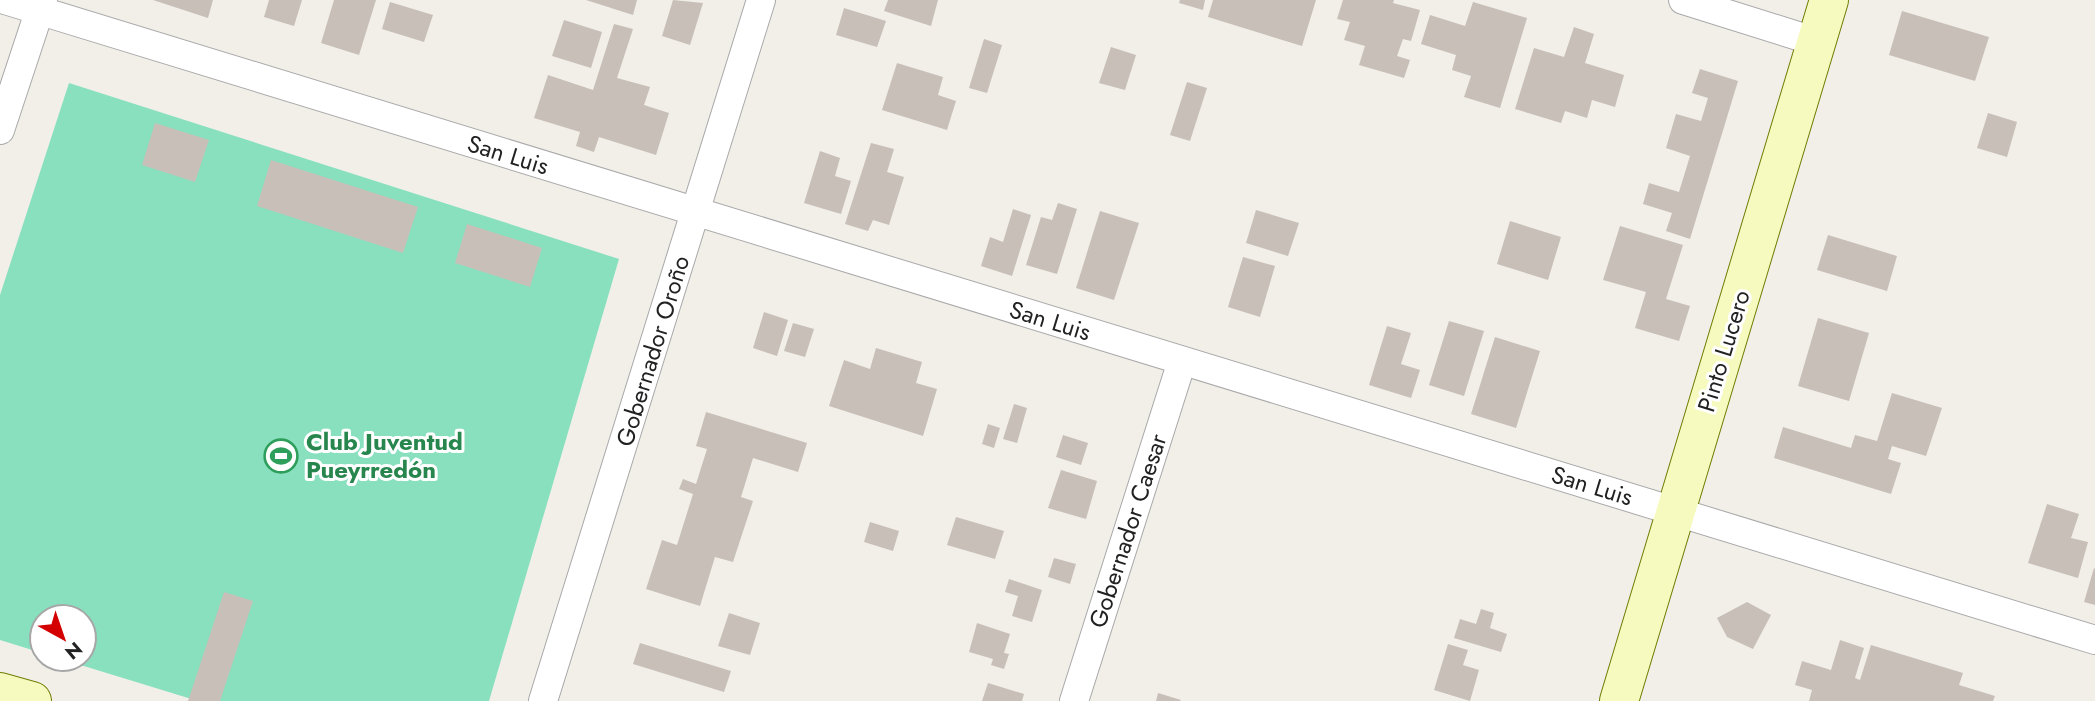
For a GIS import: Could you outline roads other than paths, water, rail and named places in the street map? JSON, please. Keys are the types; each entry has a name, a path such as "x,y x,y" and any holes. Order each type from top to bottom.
{"street":[{"name":"San Luis","path":"5,0 41,5 696,213 2095,640"},
{"name":"Gobernador Oroño","path":"543,701 761,0"},
{"path":"1683,0 1817,42"},
{"name":"Pinto Lucero","path":"1619,701 1829,0"},
{"path":"0,130 41,5"},
{"name":"Gobernador Caesar","path":"1074,701 1182,361"},
{"path":"0,691 32,701"}],"place":[{"name":"Club Juventud Pueyrredón","path":"281,456"}]}
